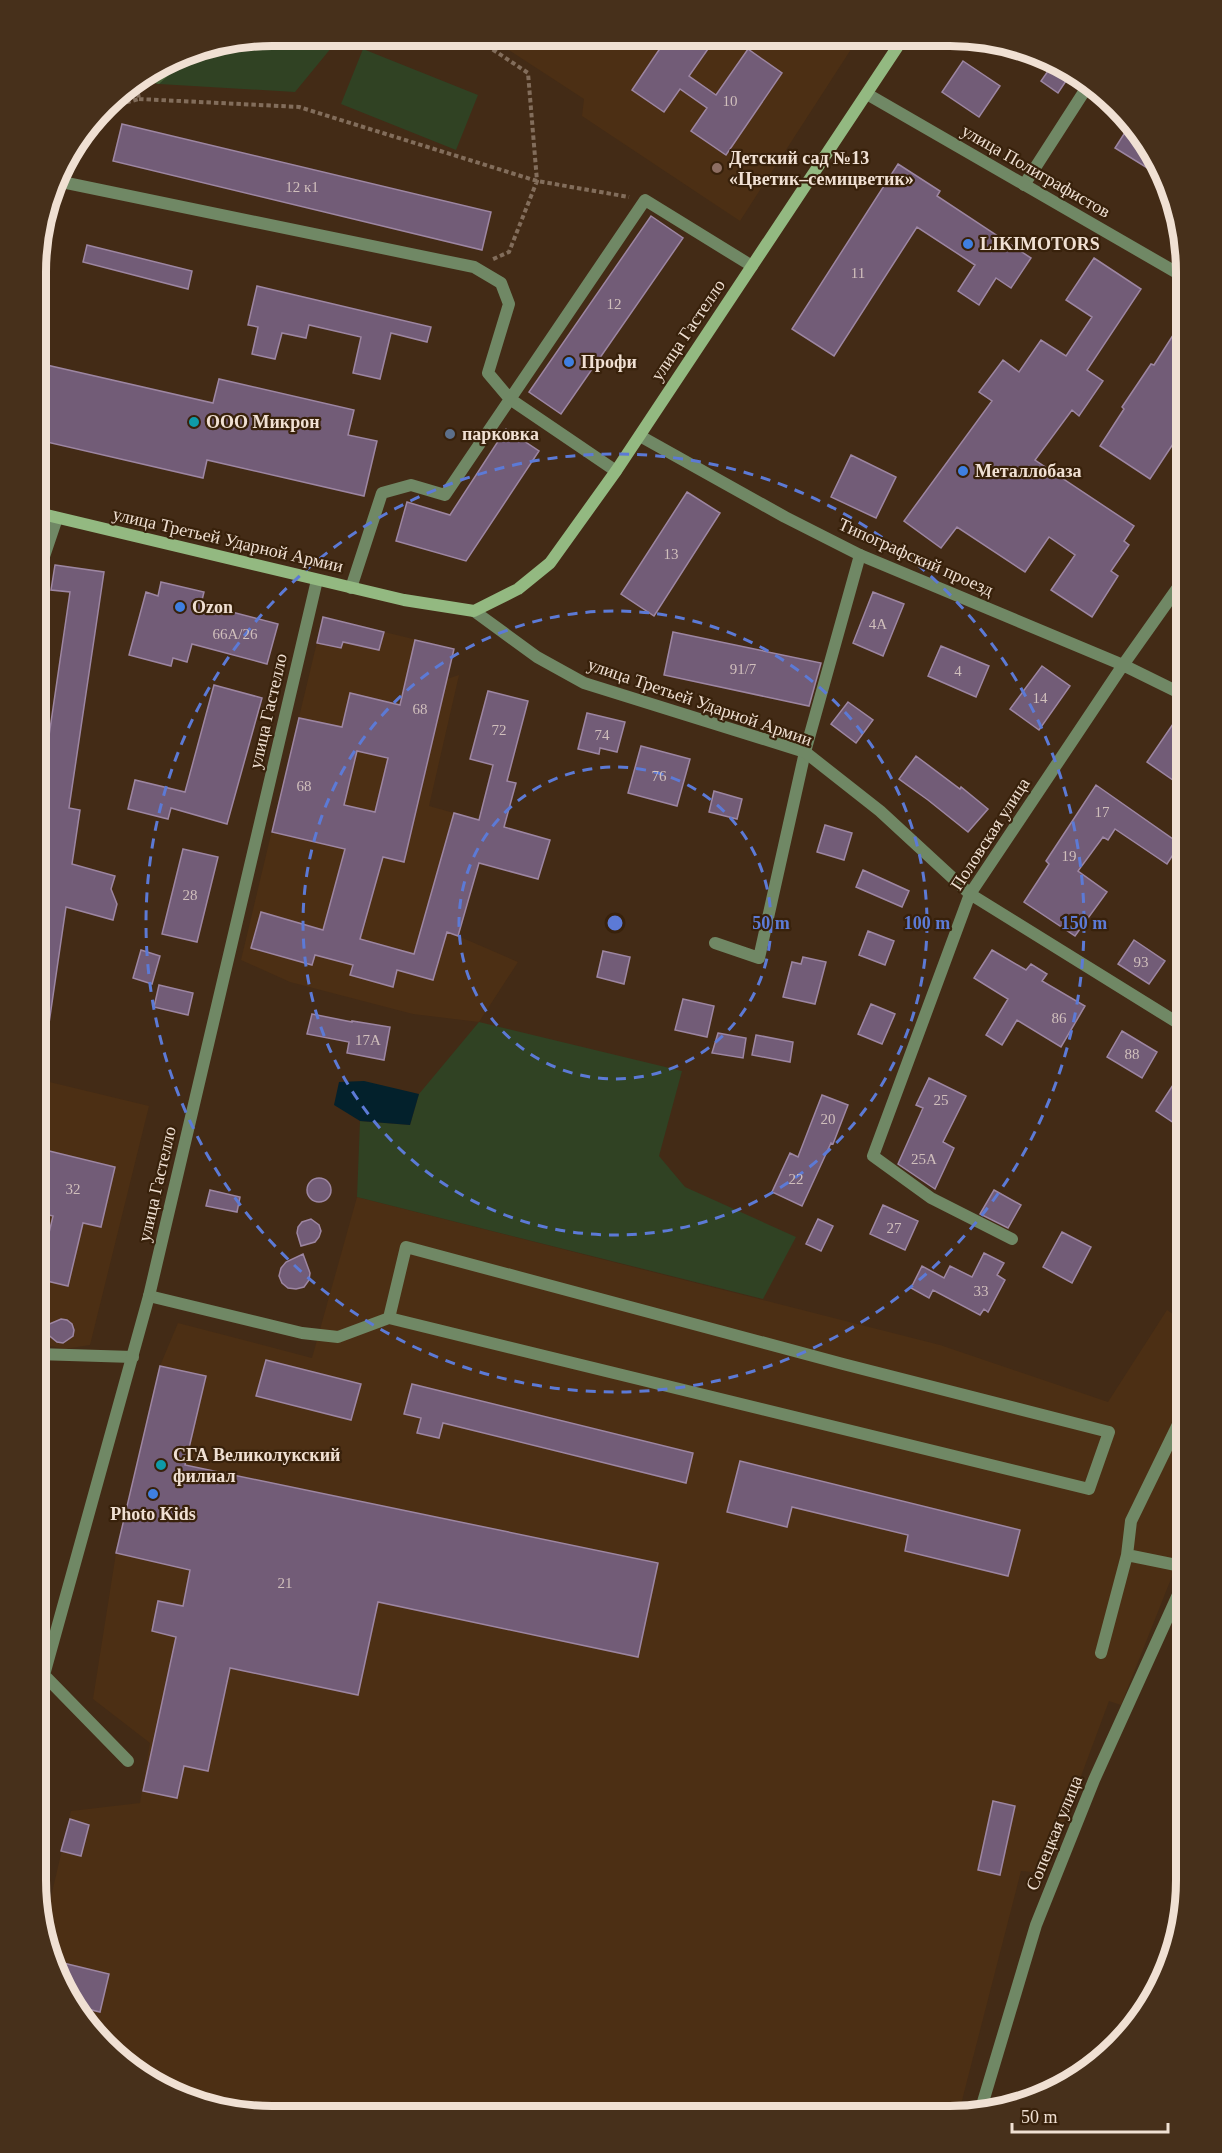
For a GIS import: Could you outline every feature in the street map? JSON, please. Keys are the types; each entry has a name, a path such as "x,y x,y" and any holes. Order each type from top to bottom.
{"main road":[{"name":"улица Гастелло","path":"474,611 518,589 550,563 640,436 898,46"},
{"name":"улица Третьей Ударной Армии","path":"46,515 404,600 474,611"}],"street":[{"path":"1024,185 1084,91"},
{"name":"улица Полиграфистов","path":"867,94 1176,272"},
{"path":"66,182 474,267 501,283 509,304 488,373 510,399 616,471"},
{"path":"351,588 382,493 411,485 445,495 645,200 753,266"},
{"name":"Типографский проезд","path":"640,436 785,517 860,555 1123,664 1176,691"},
{"path":"46,550 57,518"},
{"path":"715,943 759,958 805,752 860,555"},
{"name":"улица Гастелло","path":"46,1669 150,1296 317,580"},
{"name":"Половская улица","path":"1012,1239 931,1198 873,1156 970,894 1123,664 1176,590"},
{"name":"улица Третьей Ударной Армии","path":"474,611 537,657 584,683 805,752 880,811 970,894 1176,1022"},
{"path":"150,1296 302,1333 338,1337 389,1318 1089,1489 1109,1432 832,1361 406,1247 389,1318"},
{"path":"46,1354 132,1358"},
{"path":"1101,1653 1127,1555 1131,1521 1176,1432"},
{"path":"1127,1555 1176,1565"},
{"name":"Сопецкая улица","path":"982,2104 1036,1925 1095,1780 1176,1599"},
{"name":"улица Гастелло","path":"46,1678 128,1761"}],"path":[{"path":"474,267 509,252 537,181 528,73 488,46"},
{"path":"138,91 139,99"},
{"path":"123,103 139,99 299,107 537,181 645,200"}],"shaded area":[{"name":"Детский сад №13 «Цветик–семицветик»","path":"503,46 853,46 740,221 582,116 584,99"},
{"path":"323,617 454,649 447,679 459,675 429,806 550,840 538,879 479,863 458,936 518,962 479,1022 413,1014 290,982 241,960"},
{"path":"46,1081 149,1106 90,1345 65,1349 46,1345"},
{"path":"357,1197 940,1345 1108,1402 1167,1310 1176,1316 1176,1566 1121,1705 1109,1701 1045,1873 1021,1871 961,2106 243,2105 200,2095 172,2083 135,2060 103,2030 70,1981 58,1953 48,1910 71,1811 140,1803 150,1743 93,1699 116,1553 160,1366 178,1323 312,1358"}],"green space":[{"path":"272,46 333,46 295,92 151,82 172,70 214,54 243,48"},
{"path":"363,49 478,95 456,150 341,104"},
{"path":"176,68 159,84 151,82"},
{"path":"479,1022 682,1071 659,1156 685,1187 796,1237 763,1299 357,1197 360,1121 410,1125 419,1094"}],"water":[{"path":"364,1081 419,1094 410,1125 360,1121 334,1105 339,1082"}],"building":[{"path":"662,46 710,46 689,76 716,95 748,49 782,73 726,155 691,131 707,108 680,89 664,112 632,90"},
{"path":"963,61 1000,86 979,117 942,92"},
{"path":"1049,70 1067,80 1058,93 1041,81"},
{"path":"122,124 491,212 482,250 113,161"},
{"path":"1126,131 1151,170 1115,148"},
{"path":"898,164 940,191 937,196 1031,258 1011,288 996,278 979,305 958,291 975,265 917,227 834,356 792,329"},
{"path":"651,216 683,238 561,414 529,392"},
{"path":"87,245 192,271 188,289 83,262"},
{"path":"1094,258 1141,289 1087,370 1103,381 1079,416 1072,410 1035,460 1134,526 1124,541 1129,545 1111,571 1118,576 1092,617 1051,590 1075,555 1049,537 1025,572 957,527 941,548 904,521 992,401 979,392 1003,360 1019,372 1041,340 1066,356 1092,317 1066,300"},
{"path":"257,286 431,327 427,342 391,333 380,379 353,373 361,337 309,325 306,338 282,333 275,359 252,354 258,327 248,325"},
{"path":"1176,333 1176,446 1173,444 1150,479 1100,446 1124,409 1122,407 1151,364 1154,365"},
{"name":"ООО Микрон","path":"46,365 213,403 219,379 354,410 348,435 377,441 364,496 207,460 203,478 46,442"},
{"path":"506,429 539,451 466,561 396,541 407,502 450,515"},
{"path":"851,455 896,477 876,518 831,497"},
{"path":"687,492 720,513 654,616 621,594"},
{"path":"55,565 104,572 69,808 80,810 72,864 115,876 111,889 117,904 113,920 66,907 46,1037 46,756 70,592 51,590"},
{"path":"161,582 204,592 201,604 278,624 267,664 192,644 187,662 173,658 171,666 129,655 146,592 158,596"},
{"path":"873,592 904,604 883,656 853,643"},
{"path":"323,617 384,632 379,650 343,642 341,648 317,643"},
{"path":"673,632 821,663 809,706 664,675"},
{"path":"415,640 454,649 404,862 383,857 360,939 414,954 454,813 479,820 493,765 470,759 488,691 528,701 507,781 516,783 504,827 550,840 538,879 479,863 458,936 447,932 433,980 397,970 393,987 350,975 353,965 315,955 312,965 251,948 261,912 323,930 345,849 272,832 299,718 342,727 350,693 400,705","holes":["357,751 388,758 375,812 344,805"]},
{"path":"941,646 989,666 976,697 928,676"},
{"path":"1042,666 1070,686 1039,730 1010,709"},
{"path":"214,685 262,698 227,824 171,808 168,819 128,809 135,780 185,792"},
{"path":"848,702 873,720 856,743 831,724"},
{"path":"587,713 625,722 617,752 600,748 599,754 578,749"},
{"path":"1176,720 1176,782 1147,762"},
{"path":"641,746 690,759 677,806 628,793"},
{"path":"916,756 988,809 968,832 899,779"},
{"path":"1096,785 1176,841 1176,850 1167,864 1115,829 1108,840 1103,837 1078,871 1107,892 1075,936 1024,902 1049,864 1046,861"},
{"path":"714,791 742,799 737,819 709,812"},
{"path":"825,825 852,833 844,860 817,852"},
{"path":"183,849 218,857 197,942 162,934"},
{"path":"863,870 909,891 902,907 856,887"},
{"path":"868,931 894,941 885,965 859,955"},
{"path":"1134,940 1165,961 1149,984 1118,964"},
{"path":"141,950 160,956 152,984 133,978"},
{"path":"992,950 1026,970 1031,964 1047,974 1042,981 1085,1006 1061,1047 1017,1020 1002,1045 986,1035 1008,999 974,978"},
{"path":"603,951 630,957 624,984 597,977"},
{"path":"803,957 826,962 815,1004 783,997 792,962 801,964"},
{"path":"159,985 193,993 188,1015 154,1007"},
{"path":"683,999 714,1006 707,1037 675,1030"},
{"path":"871,1004 895,1014 882,1044 858,1034"},
{"path":"312,1014 390,1027 384,1060 347,1053 349,1042 307,1034"},
{"path":"1122,1031 1157,1052 1142,1078 1107,1057"},
{"path":"718,1033 746,1038 743,1058 712,1053"},
{"path":"756,1035 793,1042 790,1062 752,1055"},
{"path":"929,1078 966,1096 943,1142 954,1148 935,1189 898,1164 923,1108 916,1105"},
{"path":"1176,1080 1176,1124 1156,1111"},
{"path":"822,1095 848,1105 833,1144 831,1143 802,1206 772,1192 790,1153 798,1157"},
{"path":"46,1150 115,1167 101,1227 83,1223 68,1286 46,1281 46,1245 53,1216 46,1214"},
{"path":"319,1178 324,1179 330,1185 330,1195 324,1201 319,1202 314,1201 308,1195 307,1190 308,1185 314,1179"},
{"path":"210,1190 240,1197 237,1212 206,1206"},
{"path":"994,1190 1021,1205 1008,1228 980,1214"},
{"path":"883,1205 918,1221 905,1250 870,1234"},
{"path":"311,1219 319,1225 321,1231 319,1237 315,1242 301,1246 297,1233 298,1227 302,1222"},
{"path":"818,1219 833,1226 821,1251 806,1244"},
{"path":"1062,1232 1091,1247 1072,1283 1043,1267"},
{"path":"984,1253 1004,1263 997,1275 1005,1280 988,1312 984,1309 980,1315 933,1290 929,1298 911,1288 922,1266 944,1278 950,1266 972,1277"},
{"path":"303,1254 310,1273 309,1280 304,1287 288,1288 279,1276 281,1268 286,1262"},
{"path":"61,1319 67,1320 72,1324 73,1336 63,1343 57,1342 46,1333 46,1325"},
{"path":"266,1360 361,1384 351,1420 256,1396"},
{"path":"160,1366 206,1376 185,1465 658,1563 638,1657 378,1602 358,1695 230,1668 208,1771 184,1766 177,1798 143,1791 176,1637 152,1631 158,1601 183,1606 190,1570 116,1553"},
{"path":"412,1384 693,1453 686,1483 443,1423 439,1438 417,1433 421,1418 404,1414"},
{"path":"740,1461 1020,1530 1008,1576 905,1551 908,1535 792,1507 787,1527 727,1512"},
{"path":"993,1801 1015,1806 1000,1875 978,1870"},
{"path":"70,1819 89,1825 81,1856 61,1851"},
{"path":"62,1963 109,1974 100,2012 87,2009"}],"place":[{"name":"Детский сад №13 «Цветик–семицветик»","path":"717,168"},
{"name":"LIKIMOTORS","path":"968,244"},
{"name":"Профи","path":"569,362"},
{"name":"ООО Микрон","path":"194,422"},
{"name":"парковка","path":"450,434"},
{"name":"Металлобаза","path":"963,471"},
{"name":"Ozon","path":"180,607"},
{"name":"СГА Великолукский филиал","path":"161,1465"},
{"name":"Photo Kids","path":"153,1494"}]}
